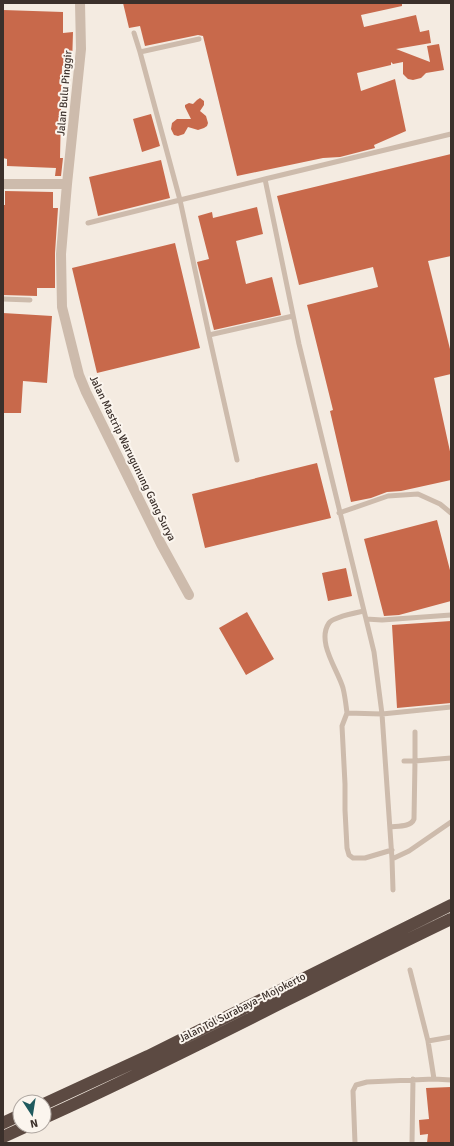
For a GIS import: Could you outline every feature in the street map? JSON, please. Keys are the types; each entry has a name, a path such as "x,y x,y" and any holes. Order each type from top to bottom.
{"highway":[{"name":"Jalan Tol Surabaya–Mojokerto","path":"52,1100 148,1056 451,905"},
{"name":"Jalan Tol Surabaya–Mojokerto","path":"52,1114 156,1065 385,950 451,919"}],"street":[{"name":"Jalan Bulu Pinggir","path":"67,184 81,49 80,3"},
{"path":"3,184 67,184"},
{"name":"Jalan Mastrip Warugunung Gang Surya","path":"67,184 61,254 62,307 79,375 161,544 189,595"}],"lane":[{"path":"134,34 180,200 237,460"},
{"path":"140,52 198,39"},
{"path":"88,223 451,134"},
{"path":"265,179 293,316 339,513 374,652 382,714 394,890"},
{"path":"3,299 30,300"},
{"path":"209,335 293,316"},
{"path":"339,513 388,496 418,494 440,504 451,513"},
{"path":"364,611 336,618 329,622 325,632 326,646 331,662 343,688 347,712 342,726 347,848 349,855 353,858 365,858 392,850"},
{"path":"366,619 382,620 451,615"},
{"path":"347,712 382,714 451,707"},
{"path":"390,827 409,825 413,823 415,732"},
{"path":"404,761 451,758"},
{"path":"392,859 409,851 451,822"},
{"path":"410,970 428,1041 434,1079"},
{"path":"428,1041 451,1037"},
{"path":"412,1143 413,1079"},
{"path":"355,1143 353,1091 356,1086 367,1082 413,1079 451,1080"}],"building":[{"path":"123,3 402,3 402,6 361,15 364,27 416,15 420,32 429,30 431,43 396,49 430,62 427,46 439,44 444,70 426,73 421,78 413,80 408,79 403,74 403,62 393,64 391,62 391,65 357,73 361,91 395,79 406,131 374,145 375,148 340,157 323,158 237,176 203,36 198,35 145,46 140,26 129,28"},
{"path":"3,10 63,12 63,33 73,32 72,65 62,66 60,158 63,158 61,176 55,176 56,168 7,166 7,159 3,158"},
{"path":"200,98 204,101 204,105 200,111 206,116 208,123 207,126 198,130 188,127 184,134 178,136 174,135 171,129 172,123 177,119 191,119 185,105 189,103 193,104"},
{"path":"151,114 160,146 142,152 133,119"},
{"path":"451,154 451,256 428,261 451,353 451,374 434,378 451,456 451,480 401,491 387,492 371,498 351,502 330,411 333,410 307,305 378,287 373,267 299,285 277,196"},
{"path":"161,160 170,198 98,216 89,177"},
{"path":"5,191 53,192 53,208 58,208 55,253 55,288 37,288 37,296 3,295 3,205 5,205"},
{"path":"257,207 263,234 236,241 246,284 272,277 281,315 214,330 197,262 209,259 198,216 212,212 213,218"},
{"path":"175,243 200,348 97,373 72,268"},
{"path":"3,313 52,316 47,383 23,381 21,413 3,413"},
{"path":"317,463 331,518 205,548 192,494"},
{"path":"437,520 451,574 451,601 399,615 384,616 364,539"},
{"path":"346,568 352,596 328,601 322,573"},
{"path":"247,612 274,659 246,675 219,628"},
{"path":"451,621 451,703 397,708 392,625"},
{"path":"451,1087 451,1143 427,1143 428,1134 420,1135 419,1120 429,1119 426,1088"}]}
